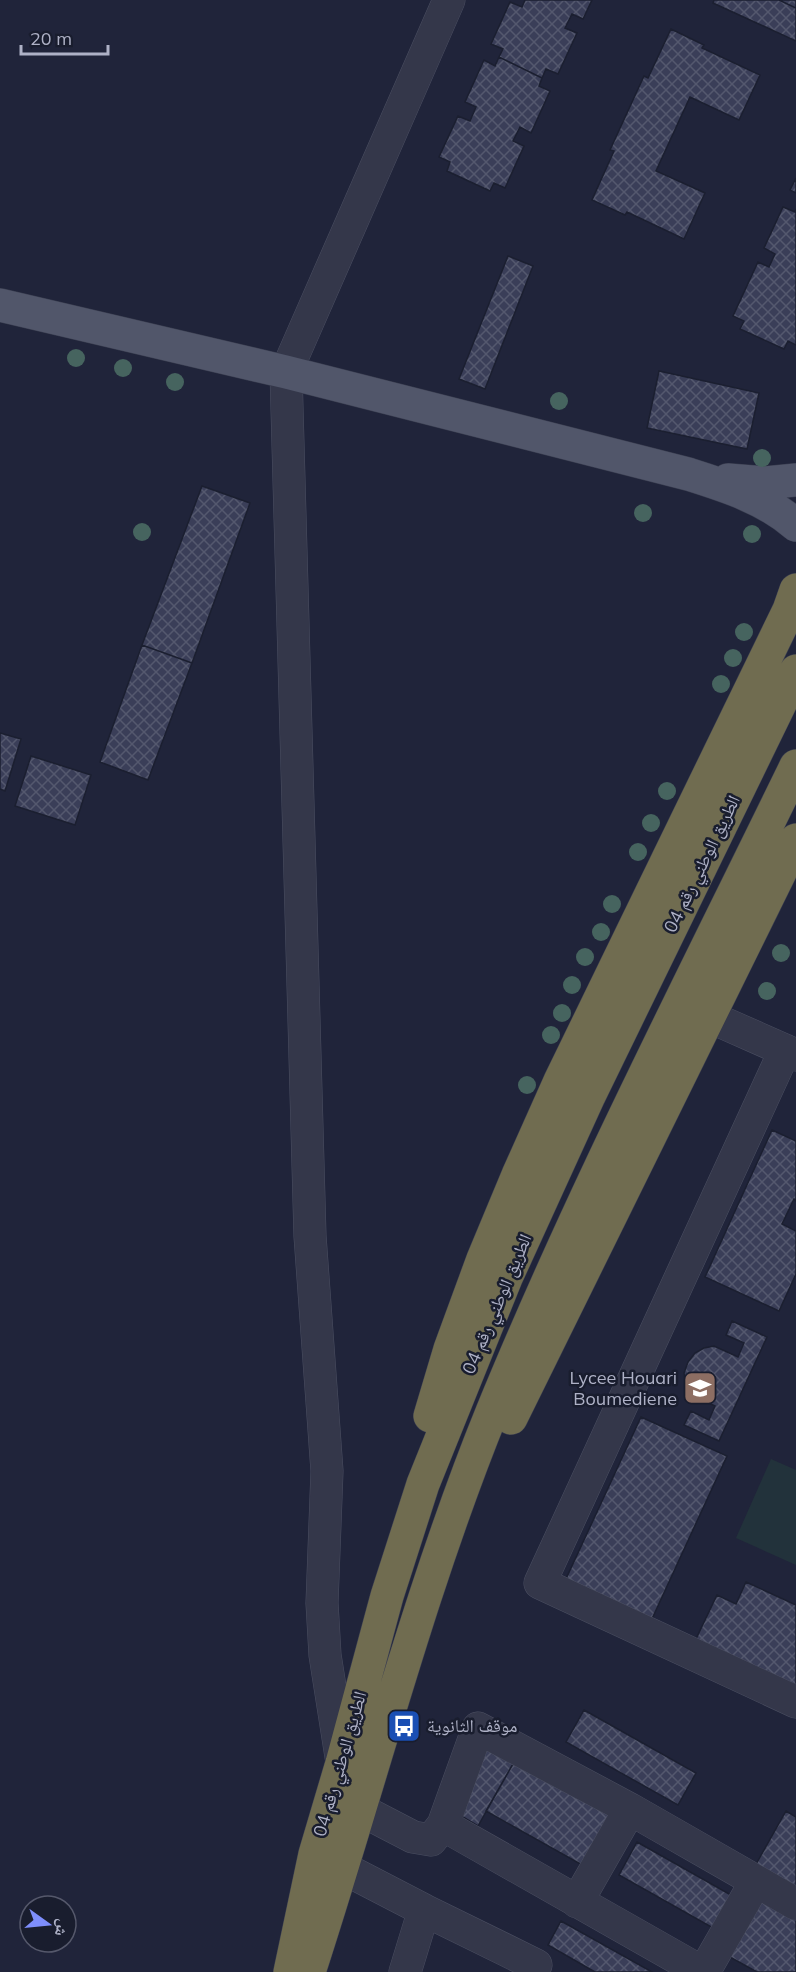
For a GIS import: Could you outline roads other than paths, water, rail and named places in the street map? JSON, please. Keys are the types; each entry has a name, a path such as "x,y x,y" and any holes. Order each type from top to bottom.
{"highway":[{"path":"387,1596 428,1422 450,1349 483,1259 560,1081 789,610 796,590"},
{"name":"الطريق الوطني رقم 04","path":"290,1972 315,1854 387,1596 423,1484 506,1278 589,1096 796,671"},
{"name":"الطريق الوطني رقم 04","path":"309,1972 343,1868 403,1661 433,1569 491,1414 553,1267 796,766"},
{"path":"403,1661 512,1416 796,840"}],"main road":[{"path":"0,305 286,372 688,474 760,501 786,516 796,525"},
{"path":"688,474 765,483 796,480"}],"street":[{"path":"342,1763 325,1655 322,1603 327,1471 310,1236 286,372 449,0"},
{"path":"710,1017 790,1052 540,1583 796,1702"},
{"path":"360,1810 413,1837 431,1840 442,1826 482,1726 796,1904"},
{"path":"577,1902 630,1809"},
{"path":"442,1826 703,1972 756,1881"},
{"path":"343,1868 424,1911 536,1965"},
{"path":"405,1972 424,1911"}],"place":[{"name":"Lycee Houari Boumediene","path":"700,1388"},
{"name":"موقف الثانوية","path":"404,1726"}]}
